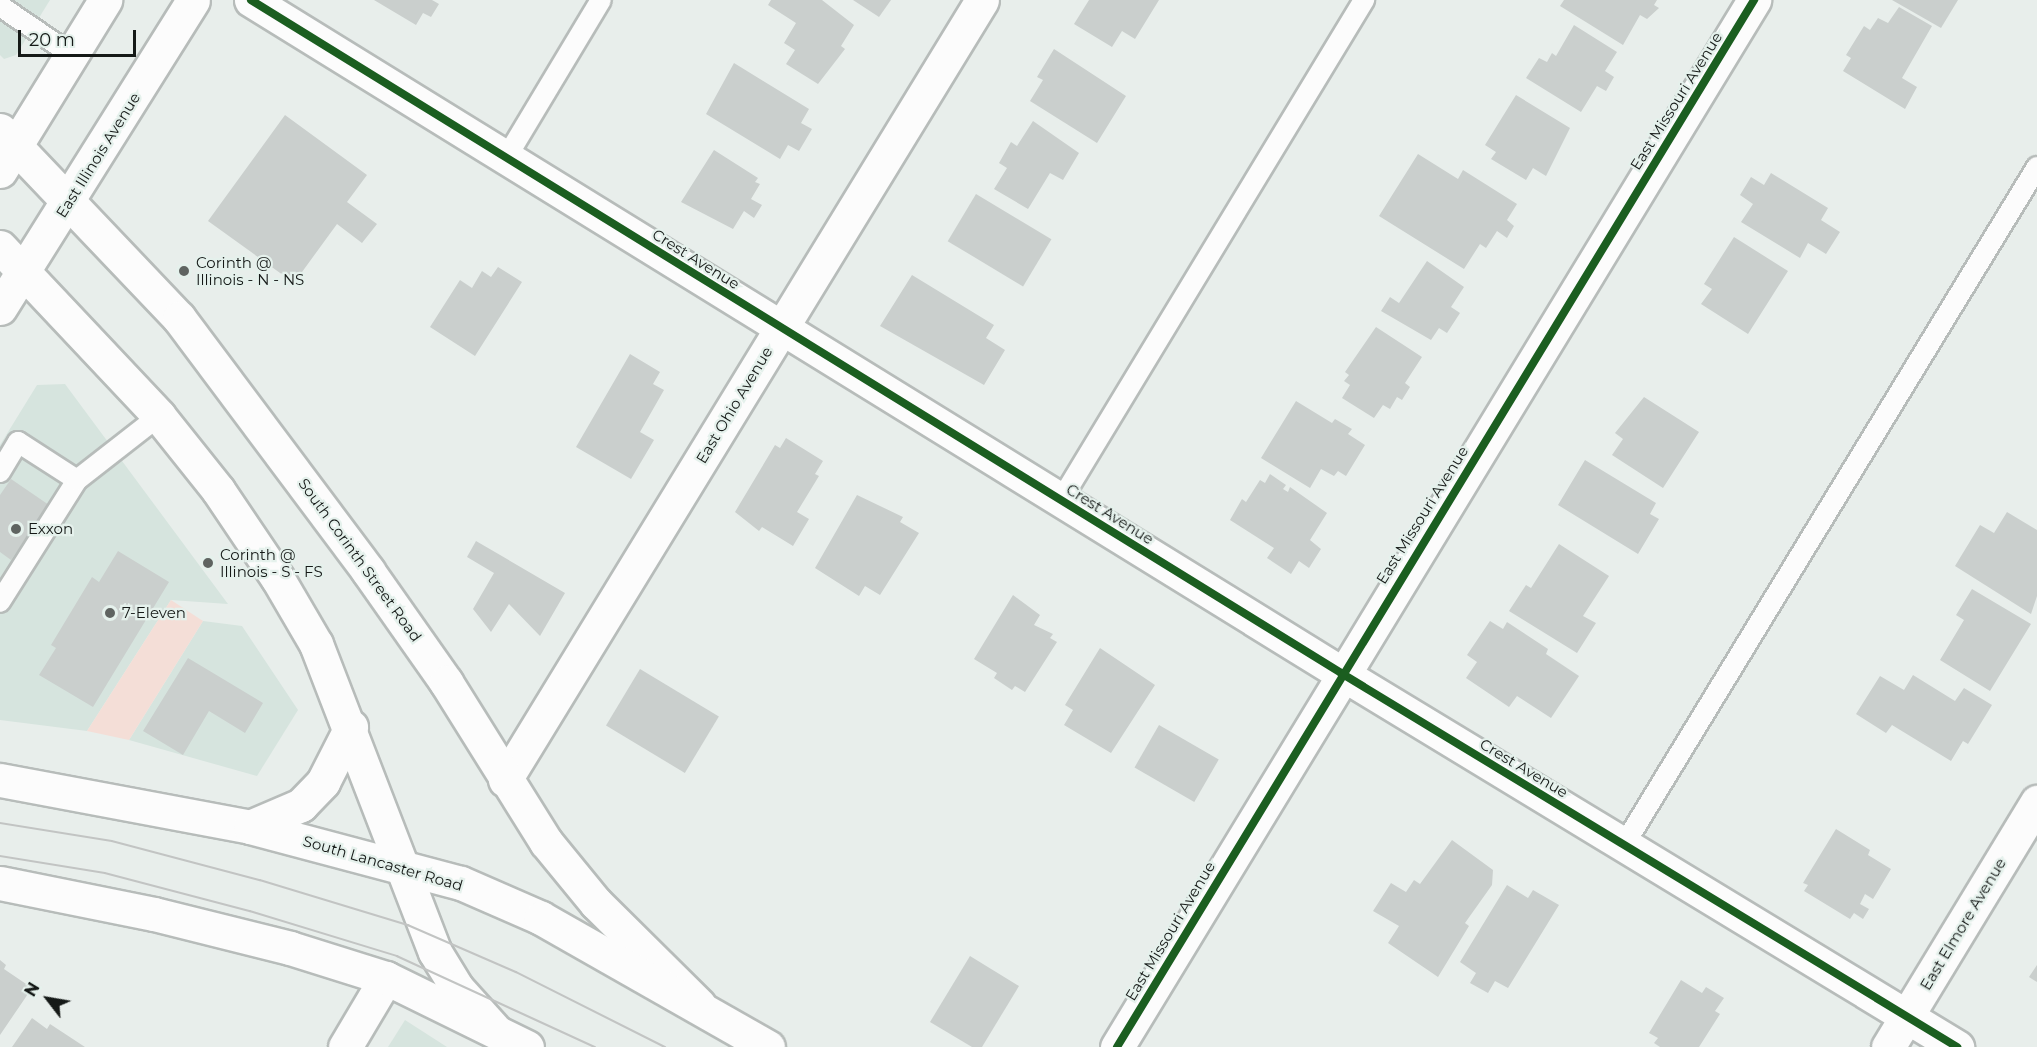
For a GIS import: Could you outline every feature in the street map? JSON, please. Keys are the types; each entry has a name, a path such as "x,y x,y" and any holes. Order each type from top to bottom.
{"street":[{"path":"5,149 72,54 105,0"},
{"name":"East Illinois Avenue","path":"0,308 193,0"},
{"name":"Crest Avenue","path":"251,0 1341,673 1957,1047"},
{"name":"East Ohio Avenue","path":"506,780 982,0"},
{"name":"East Missouri Avenue","path":"1117,1047 1341,673 1754,0"},
{"name":"South Corinth Street Road","path":"5,149 69,201 179,318 263,426 446,682 546,842 596,903 699,1005"},
{"path":"0,246 159,416 218,490 278,579 316,644 351,727 435,952 457,988 493,1028"},
{"path":"250,827 301,805 323,782 351,727"},
{"name":"South Lancaster Road","path":"0,780 250,827 461,883 542,918 699,1005 768,1047"},
{"name":"East Elmore Avenue","path":"1888,1047 2037,802"},
{"path":"0,883 154,914 290,948 386,978 493,1028 527,1047"},
{"path":"345,1047 386,978"}],"lane":[{"path":"506,158 601,0"},
{"path":"1061,500 1364,0"},
{"path":"0,6 72,54"},
{"path":"1624,845 2037,167"},
{"path":"0,602 77,480 159,416"},
{"path":"0,472 18,442 77,480"}],"shaded area":[{"path":"0,0 50,0 16,55 4,59 0,55"},
{"path":"65,384 228,604 171,600 87,731 0,720 0,445 37,385"},
{"path":"171,600 203,621 129,740 87,731"},
{"path":"203,621 242,626 298,710 257,776 129,740"},
{"path":"405,1020 447,1047 388,1047"}],"building":[{"path":"374,0 432,0 439,4 431,17 423,13 416,25"},
{"path":"771,0 822,0 854,25 841,46 845,49 818,84 786,64 795,50 784,43 796,23 768,5"},
{"path":"853,0 891,0 879,17"},
{"path":"1089,0 1159,0 1135,39 1122,31 1112,47 1074,24"},
{"path":"1564,0 1657,0 1654,5 1659,8 1647,19 1640,15 1623,45 1560,6"},
{"path":"1892,0 1958,0 1941,28"},
{"path":"1899,7 1932,26 1902,78 1917,87 1905,109 1843,71 1851,58 1846,55 1864,26 1870,30 1878,18 1888,23"},
{"path":"1574,25 1617,52 1605,71 1614,77 1606,91 1597,86 1581,112 1526,78 1539,58 1547,62 1552,53 1556,56"},
{"path":"1054,49 1126,96 1097,143 1030,101 1043,80 1037,77"},
{"path":"734,63 809,109 801,123 812,129 799,151 788,145 780,159 706,114"},
{"path":"1516,95 1570,128 1546,176 1533,168 1526,180 1491,159 1496,152 1485,145"},
{"path":"285,115 367,175 347,202 377,224 362,243 337,224 294,283 208,221"},
{"path":"1033,121 1079,153 1063,180 1050,173 1028,209 994,189 1007,168 999,163 1011,142 1017,146"},
{"path":"714,150 758,178 755,182 760,184 751,199 762,205 754,218 744,211 733,229 681,202"},
{"path":"1418,154 1458,179 1463,170 1517,204 1507,220 1514,226 1507,238 1497,231 1486,248 1480,244 1464,269 1379,216"},
{"path":"1771,173 1828,208 1821,220 1840,232 1826,254 1808,243 1800,258 1741,222 1753,204 1740,195 1751,177 1764,185"},
{"path":"976,194 1051,239 1023,286 948,241"},
{"path":"1734,237 1788,271 1748,334 1701,304 1712,289 1704,284"},
{"path":"1427,261 1464,287 1451,307 1460,313 1447,333 1439,328 1431,340 1381,311 1390,297 1399,303"},
{"path":"498,267 522,282 475,356 430,327 460,280 472,288 482,271 491,277"},
{"path":"912,275 994,325 986,338 1005,350 984,385 880,326"},
{"path":"1376,327 1422,357 1405,383 1410,387 1402,400 1397,397 1390,409 1383,405 1374,418 1342,398 1350,385 1344,381 1349,375 1345,372"},
{"path":"630,354 660,372 653,384 664,390 640,432 654,440 631,479 576,447"},
{"path":"1644,397 1699,432 1663,488 1612,455 1623,439 1615,433"},
{"path":"1296,401 1332,423 1335,419 1352,429 1348,434 1365,445 1346,476 1338,471 1334,476 1321,469 1310,488 1261,458"},
{"path":"786,438 823,461 815,474 819,476 797,512 809,519 793,546 762,527 759,531 735,512 775,445 780,448"},
{"path":"1585,460 1656,503 1650,514 1659,519 1638,554 1558,505"},
{"path":"1270,474 1286,485 1283,489 1288,492 1290,487 1327,513 1310,540 1321,549 1309,568 1299,561 1291,574 1267,558 1274,548 1230,520 1242,499 1246,502 1260,480 1265,483"},
{"name":"Exxon","path":"11,479 49,505 11,560 0,552 0,495"},
{"path":"857,495 903,517 900,522 919,533 880,595 865,586 859,596 815,568"},
{"path":"2007,512 2037,530 2037,596 2031,614 1955,566 1980,525 1994,533"},
{"path":"476,541 565,593 540,636 509,604 491,632 473,609 494,573 467,557"},
{"path":"1559,544 1609,576 1583,616 1596,623 1577,653 1509,611 1526,585 1531,588"},
{"name":"7-Eleven","path":"118,551 169,582 93,707 39,675 56,648 51,645 92,577 99,582"},
{"path":"1972,589 2031,624 1990,691 1940,660 1964,620 1956,615"},
{"path":"1013,595 1040,615 1034,625 1053,634 1050,638 1057,642 1025,692 1015,686 1012,690 994,678 997,673 974,659"},
{"path":"1490,621 1503,629 1507,622 1548,649 1546,654 1579,676 1551,718 1517,696 1509,707 1466,678 1477,662 1467,655"},
{"path":"1100,648 1155,685 1111,753 1064,725 1073,710 1065,705"},
{"path":"188,658 263,703 245,733 209,711 183,755 143,731"},
{"path":"640,669 719,716 685,773 606,726"},
{"path":"1913,675 1955,701 1964,688 1992,705 1968,744 1963,741 1951,761 1892,725 1886,733 1856,714 1880,676 1904,690"},
{"path":"1159,725 1219,760 1194,802 1134,767"},
{"path":"1836,829 1870,850 1868,855 1891,869 1873,899 1865,894 1860,904 1869,909 1863,919 1854,913 1850,919 1804,891 1808,885 1803,883"},
{"path":"1452,840 1493,870 1492,885 1465,923 1469,926 1438,977 1388,943 1399,926 1373,911 1391,883 1406,892 1414,880 1420,884"},
{"path":"1507,885 1528,898 1533,890 1559,905 1508,988 1495,981 1488,993 1470,983 1476,973 1460,962"},
{"path":"970,956 1019,986 982,1047 972,1047 930,1022"},
{"path":"0,960 6,965 4,969 32,988 0,1035"},
{"path":"2037,965 2037,982 2029,977"},
{"path":"1681,980 1702,993 1706,987 1724,998 1715,1011 1720,1014 1699,1047 1660,1047 1654,1043 1658,1038 1649,1033"},
{"path":"32,1018 47,1029 50,1024 85,1047 12,1047"}],"tram line":[{"path":"0,823 112,841 260,880 408,925 516,972 665,1047"},
{"path":"0,856 105,873 250,911 397,956 595,1047"}],"cycle path":[{"path":"251,0 1341,673 1957,1047"},
{"path":"1117,1047 1754,0"}],"place":[{"name":"Corinth @ Illinois - N - NS","path":"184,271"},
{"name":"Exxon","path":"16,529"},
{"name":"Corinth @ Illinois - S - FS","path":"208,563"},
{"name":"7-Eleven","path":"110,613"}]}
